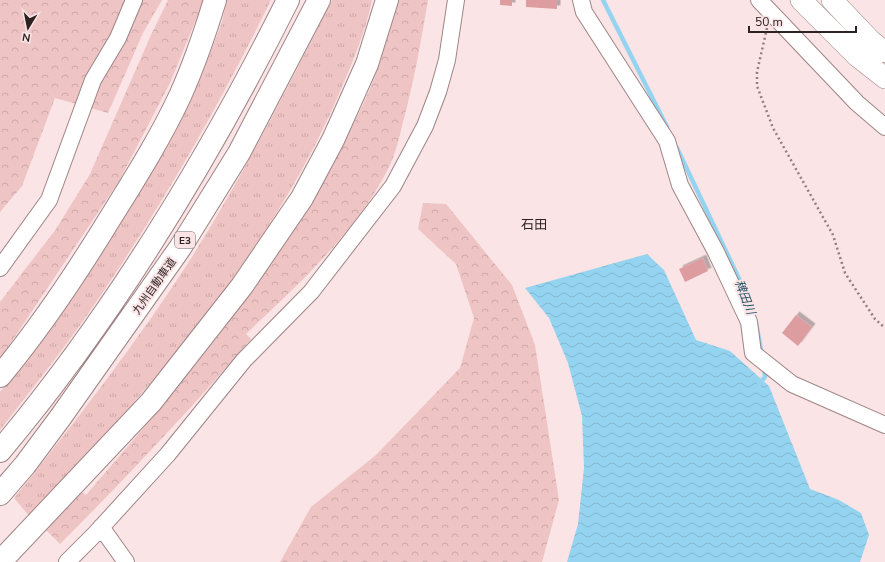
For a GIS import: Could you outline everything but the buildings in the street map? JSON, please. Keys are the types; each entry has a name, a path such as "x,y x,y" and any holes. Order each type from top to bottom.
{"highway":[{"path":"0,376 30,339 86,257 156,142 180,97 203,41 216,0"},
{"name":"E3","path":"0,451 33,412 87,338 158,234 216,136 288,0"},
{"name":"九州自動車道","path":"0,494 25,465 100,364 180,248 239,153 319,0"},
{"path":"0,562 151,402 242,286 302,198 333,140 366,64 387,0"}],"main road":[{"path":"801,0 857,56 885,78"},
{"path":"832,0 871,41 885,52"}],"street":[{"path":"0,268 49,200 93,80 118,38 134,0"},
{"path":"67,562 168,454 244,360 311,292 393,186 425,126 438,92 447,60 456,0"},
{"path":"581,0 584,12 667,141 680,185 716,252 748,322 752,353 792,384 885,425"},
{"path":"759,0 857,103 885,127"},
{"path":"101,527 126,562"}],"path":[{"path":"770,12 757,72 757,86 773,128 833,235 845,273 875,319 885,328"}],"green space":[{"path":"0,0 162,0 143,33 108,113 55,98 22,186 0,212"},
{"path":"168,0 204,0 170,83 119,181 0,359 0,302 56,229 90,174"},
{"path":"227,0 271,0 198,139 136,241 74,334 0,430 0,392 22,364 109,240 149,177 201,77 222,22"},
{"path":"332,0 372,0 363,34 341,89 313,149 280,207 244,263 163,368 120,419 31,518 14,498 106,380 192,257 248,162"},
{"path":"395,0 428,0 414,77 395,153 374,194 358,217 323,258 246,334 251,339 205,392 60,544 44,528 79,490 86,495 186,377 248,296 278,254 305,211 331,166 369,91 386,41"},
{"path":"423,203 446,204 512,285 535,345 559,500 542,562 280,562 311,507 376,455 460,368 474,318 456,264 418,229"}],"water":[{"path":"647,254 664,270 696,340 730,351 769,386 810,489 839,500 861,513 869,535 860,562 567,562 578,524 584,468 582,416 568,363 549,318 525,288"}],"waterway":[{"name":"稗田川","path":"603,0 667,127"},
{"name":"稗田川","path":"677,148 742,285 754,316"},
{"name":"稗田川","path":"756,323 762,355"},
{"name":"稗田川","path":"759,384 765,377 764,368"}],"district":[{"name":"石田","path":"534,224"}]}
